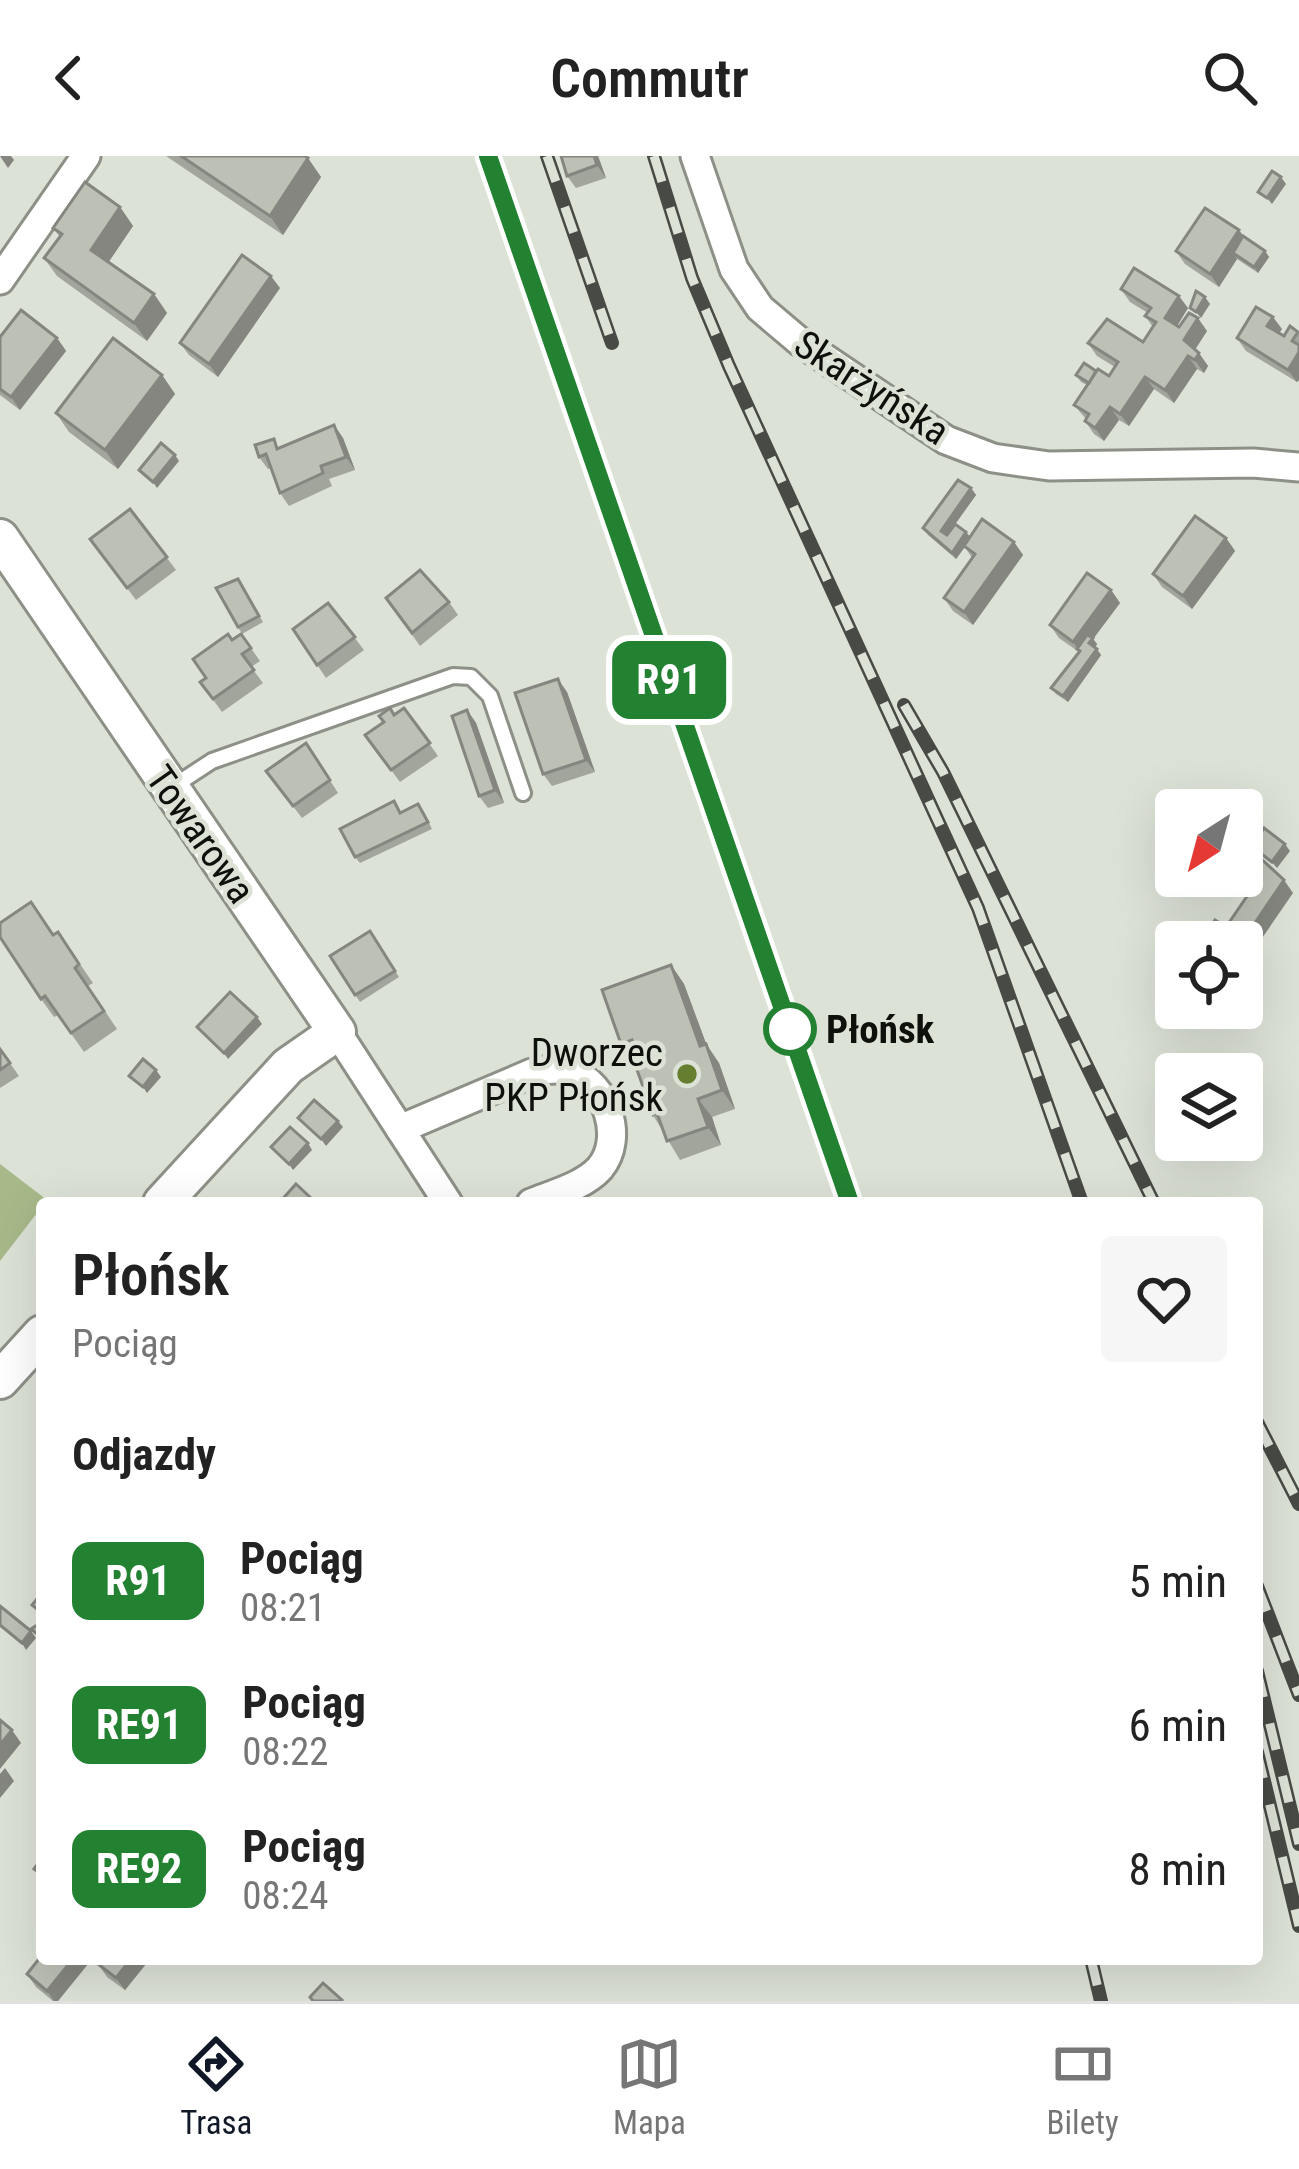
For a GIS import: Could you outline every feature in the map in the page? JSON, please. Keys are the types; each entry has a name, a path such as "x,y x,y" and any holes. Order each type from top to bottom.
{"street":[{"path":"0,280 86,156"},
{"name":"Skarżyńska","path":"695,156 734,269 760,308 799,341 946,440 994,458 1049,466 1253,463 1299,467"},
{"name":"Towarowa","path":"0,538 444,1197"},
{"path":"168,1197 288,1066 337,1032"},
{"path":"400,1130 532,1073 554,1068 574,1072 604,1105 613,1145 598,1170 545,1197"},
{"path":"0,1380 36,1341"}],"lane":[{"path":"170,789 212,761 453,676 471,677 490,696 523,793"}],"green space":[{"path":"0,1164 43,1197 36,1197 36,1214 0,1261"}],"building":[{"path":"181,156 305,156 308,158 270,216"},
{"path":"561,156 594,156 597,165 567,176"},
{"path":"1272,171 1281,177 1267,198 1258,192"},
{"path":"85,182 120,207 91,250 154,294 134,323 44,258 62,234 53,228"},
{"path":"1205,208 1239,230 1210,274 1176,251"},
{"path":"1243,236 1265,251 1254,267 1233,253"},
{"path":"242,255 271,276 209,364 180,343"},
{"path":"1134,268 1179,296 1165,318 1179,327 1189,313 1198,318 1184,340 1199,353 1195,360 1188,356 1165,390 1145,377 1120,414 1110,407 1095,428 1085,421 1089,414 1074,405 1098,369 1109,376 1118,362 1088,343 1107,319 1143,342 1156,322 1145,316 1151,308 1121,289"},
{"path":"1196,291 1205,297 1196,312 1190,308"},
{"path":"1256,307 1273,317 1267,326 1284,336 1290,326 1298,332 1292,341 1299,345 1299,352 1288,370 1237,338"},
{"path":"21,310 57,338 11,397 0,389 0,337"},
{"path":"113,338 162,375 105,450 56,413"},
{"path":"1084,363 1096,371 1089,383 1076,375"},
{"path":"334,425 346,457 321,466 323,473 280,493 266,454 259,457 255,445 274,439 277,449"},
{"path":"161,443 175,455 153,482 139,470"},
{"path":"958,480 971,488 941,531 947,535 955,524 966,532 952,553 923,528"},
{"path":"130,509 167,557 127,588 90,539"},
{"path":"1195,516 1226,538 1183,596 1153,574"},
{"path":"982,519 1014,542 964,612 944,598 975,554 964,546"},
{"path":"420,570 449,602 412,633 386,598"},
{"path":"1087,573 1111,590 1073,642 1050,625"},
{"path":"238,579 259,616 238,627 216,588"},
{"path":"328,603 355,637 317,665 293,629"},
{"path":"228,634 232,640 241,634 251,648 242,654 254,670 213,699 200,682 206,678 193,659"},
{"path":"1087,635 1097,649 1063,696 1051,688"},
{"path":"558,679 586,760 543,774 515,693"},
{"path":"390,708 394,715 404,708 430,743 391,770 365,735 384,722 379,716"},
{"path":"467,710 495,790 479,796 452,716"},
{"path":"306,743 330,780 293,806 266,771"},
{"path":"394,801 400,813 418,804 428,822 355,857 340,829"},
{"path":"1263,829 1285,844 1272,862 1263,855"},
{"path":"1263,860 1284,880 1256,921 1230,921 1246,897 1263,897"},
{"path":"31,902 53,935 58,932 104,1011 71,1033 45,996 41,999 0,937 0,923"},
{"path":"370,931 395,971 355,995 330,956"},
{"name":"Dworzec PKP Płońsk","path":"671,965 700,1046 706,1044 722,1090 698,1099 708,1127 667,1141 636,1067 642,1065 632,1040 621,1044 602,990"},
{"path":"230,992 257,1017 224,1053 197,1027"},
{"path":"0,1049 10,1063 0,1070"},
{"path":"143,1059 156,1070 143,1087 129,1076"},
{"path":"314,1100 338,1121 321,1139 298,1118"},
{"path":"290,1127 308,1143 289,1164 271,1147"},
{"path":"296,1184 310,1197 284,1197"},
{"path":"0,1606 31,1631 22,1643 0,1625"},
{"path":"0,1720 12,1730 0,1745"},
{"path":"36,1963 68,1965 47,1991 27,1974"},
{"path":"99,1965 126,1965 116,1978"},
{"path":"323,1983 342,2000 313,2001 310,1997"}],"railway":[{"path":"488,156 848,1197"},
{"path":"547,156 612,343"},
{"path":"654,156 692,278 729,366 978,908 1080,1197"},
{"path":"904,705 943,772 1151,1197"},
{"path":"1263,1434 1299,1504"},
{"path":"1263,1602 1299,1695"},
{"path":"1263,1696 1299,1844"},
{"path":"1263,1777 1299,1926"},
{"path":"1092,1965 1101,2001"}],"train":[{"name":"R91","path":"488,156 848,1197"}],"place":[{"name":"Płońsk","path":"790,1029"},
{"name":"Dworzec PKP Płońsk","path":"687,1074"}]}
